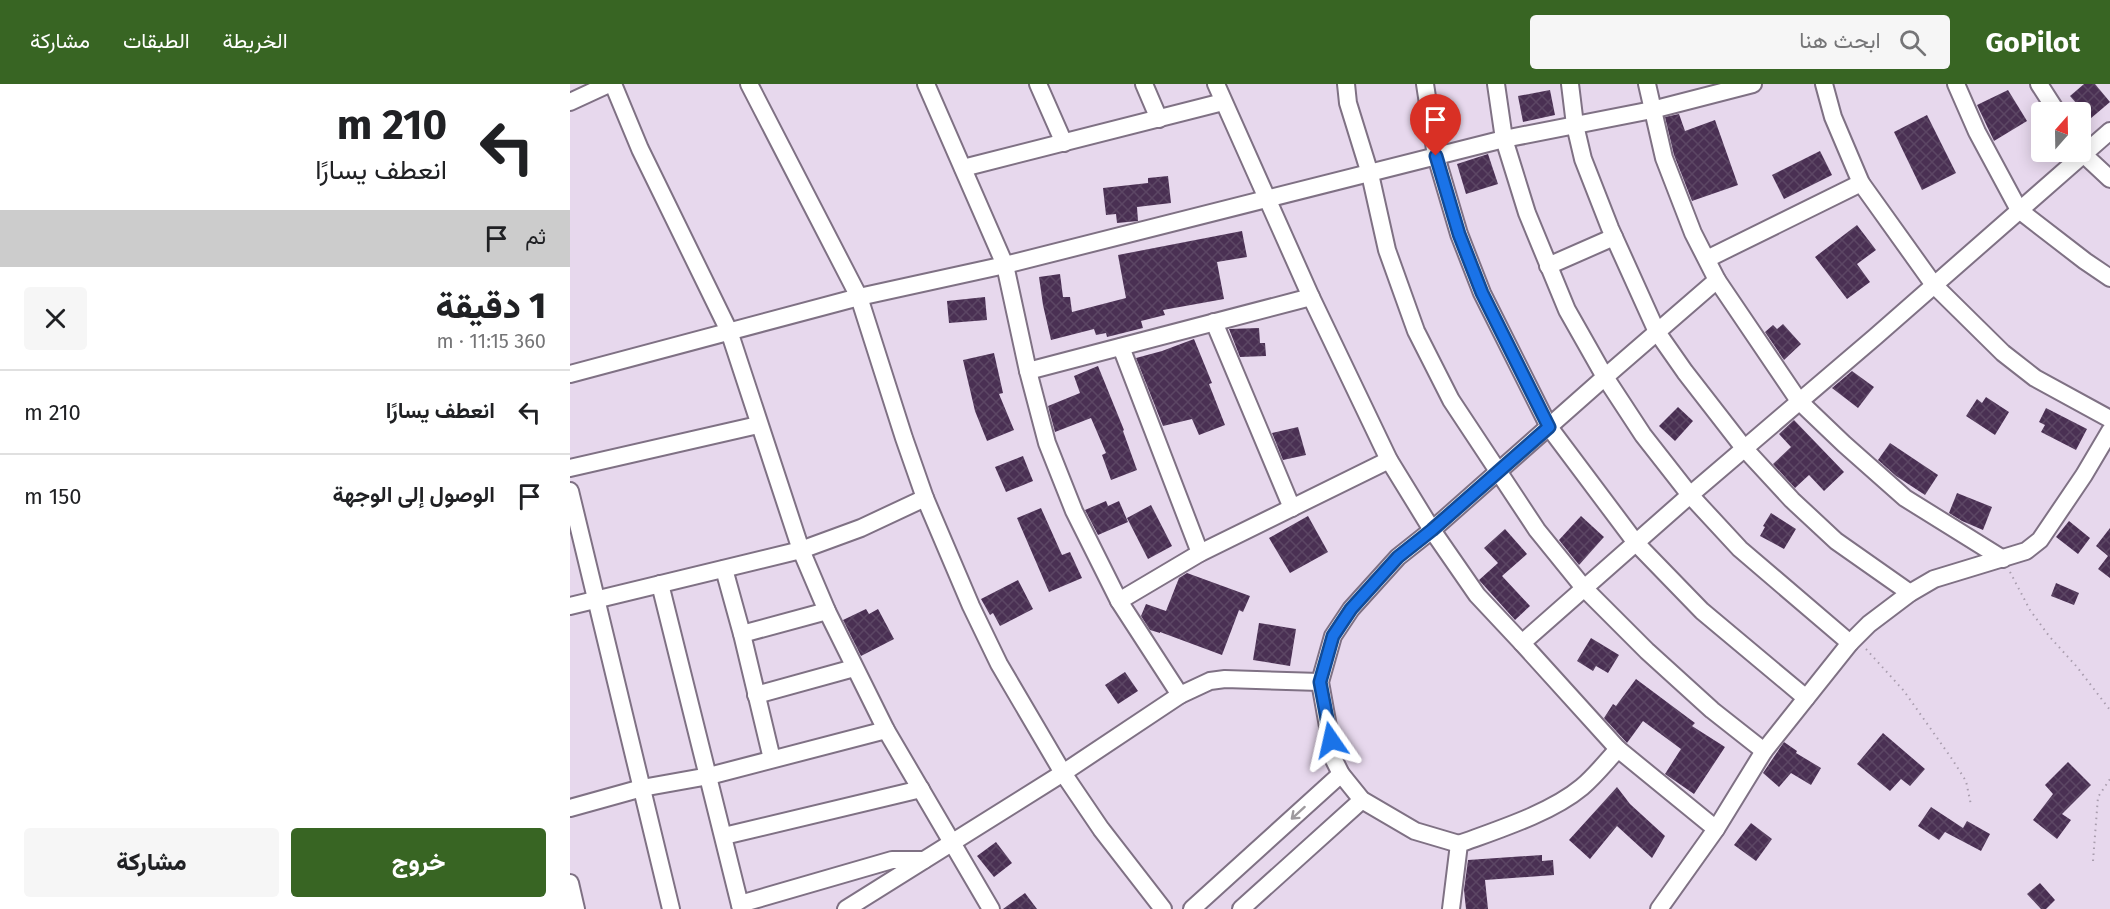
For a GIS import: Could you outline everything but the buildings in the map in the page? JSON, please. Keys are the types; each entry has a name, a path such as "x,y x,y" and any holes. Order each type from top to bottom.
{"street":[{"path":"570,102 609,84"},
{"path":"613,84 640,149 729,332 801,550 827,611 886,730 991,909"},
{"path":"749,84 859,297 925,498 971,606 999,664 1063,773 1101,829 1163,909"},
{"path":"926,84 1005,265 1028,371 1047,443 1070,501 1119,601 1180,695"},
{"path":"1038,84 1064,143"},
{"path":"1144,84 1159,119"},
{"path":"1216,84 1311,297 1389,460 1432,530 1477,594 1618,749 1716,829"},
{"path":"1346,84 1348,103 1370,174 1387,250 1416,332 1451,400 1537,530 1584,588 1647,651 1712,710 1764,751"},
{"path":"1425,84 1436,156 1459,234 1482,293 1549,427 1636,543 1702,611 1806,698"},
{"path":"1496,84 1504,139 1527,213 1567,310 1605,377 1643,435 1690,495 1740,549 1853,640"},
{"path":"1570,84 1575,125 1583,159 1614,237 1657,332 1744,448 1792,500 1836,541 1910,594"},
{"path":"1647,84 1664,158 1693,233 1717,280 1799,401 1905,498 2003,559"},
{"path":"571,371 859,297 1005,265 1504,139 1652,110 1753,84"},
{"path":"1824,84 1833,117 1861,183 1934,285 2003,353 2035,378 2110,419"},
{"path":"1956,84 1977,132 2019,210 2110,278"},
{"path":"2039,84 2051,102"},
{"path":"963,168 1223,102"},
{"path":"2091,146 2110,131"},
{"path":"2091,161 2110,179"},
{"path":"1522,644 2072,162"},
{"path":"1707,259 1861,183"},
{"path":"1548,266 1614,237"},
{"path":"1618,749 1582,787 1551,806 1504,828 1459,844 1415,831 1362,800 1341,774 1334,760 1320,682 1333,636 1351,609 1398,557 1432,530 1717,280"},
{"path":"1028,371 1311,297"},
{"path":"1214,322 1292,508"},
{"path":"1121,347 1200,553"},
{"path":"570,468 758,425"},
{"path":"1659,909 1716,829 1764,751 1853,640 1869,624 1935,579 2026,551 2040,540 2084,475 2110,431"},
{"path":"1119,601 1200,553 1389,460"},
{"path":"570,491 671,909"},
{"path":"570,606 801,550 861,528 925,498"},
{"path":"724,569 772,759"},
{"path":"660,584 740,907 892,860 924,860"},
{"path":"742,634 827,611"},
{"path":"756,695 854,668"},
{"path":"846,909 872,903 924,860 1063,773 1180,695 1210,681 1225,679 1320,682"},
{"path":"570,808 642,788 709,776 886,730"},
{"path":"1192,909 1341,774"},
{"path":"724,836 921,789"},
{"path":"1241,909 1362,800"},
{"path":"1451,909 1459,844"},
{"path":"570,883 576,909"}],"path":[{"path":"2003,559 2030,610 2110,710"},
{"path":"1853,640 1904,691 1966,781 1971,805"},
{"path":"2093,861 2098,797 2110,779"}],"route":[{"path":"1331,740 1320,682 1333,636 1351,609 1398,557 1549,427 1482,293 1459,234 1436,156"}]}
